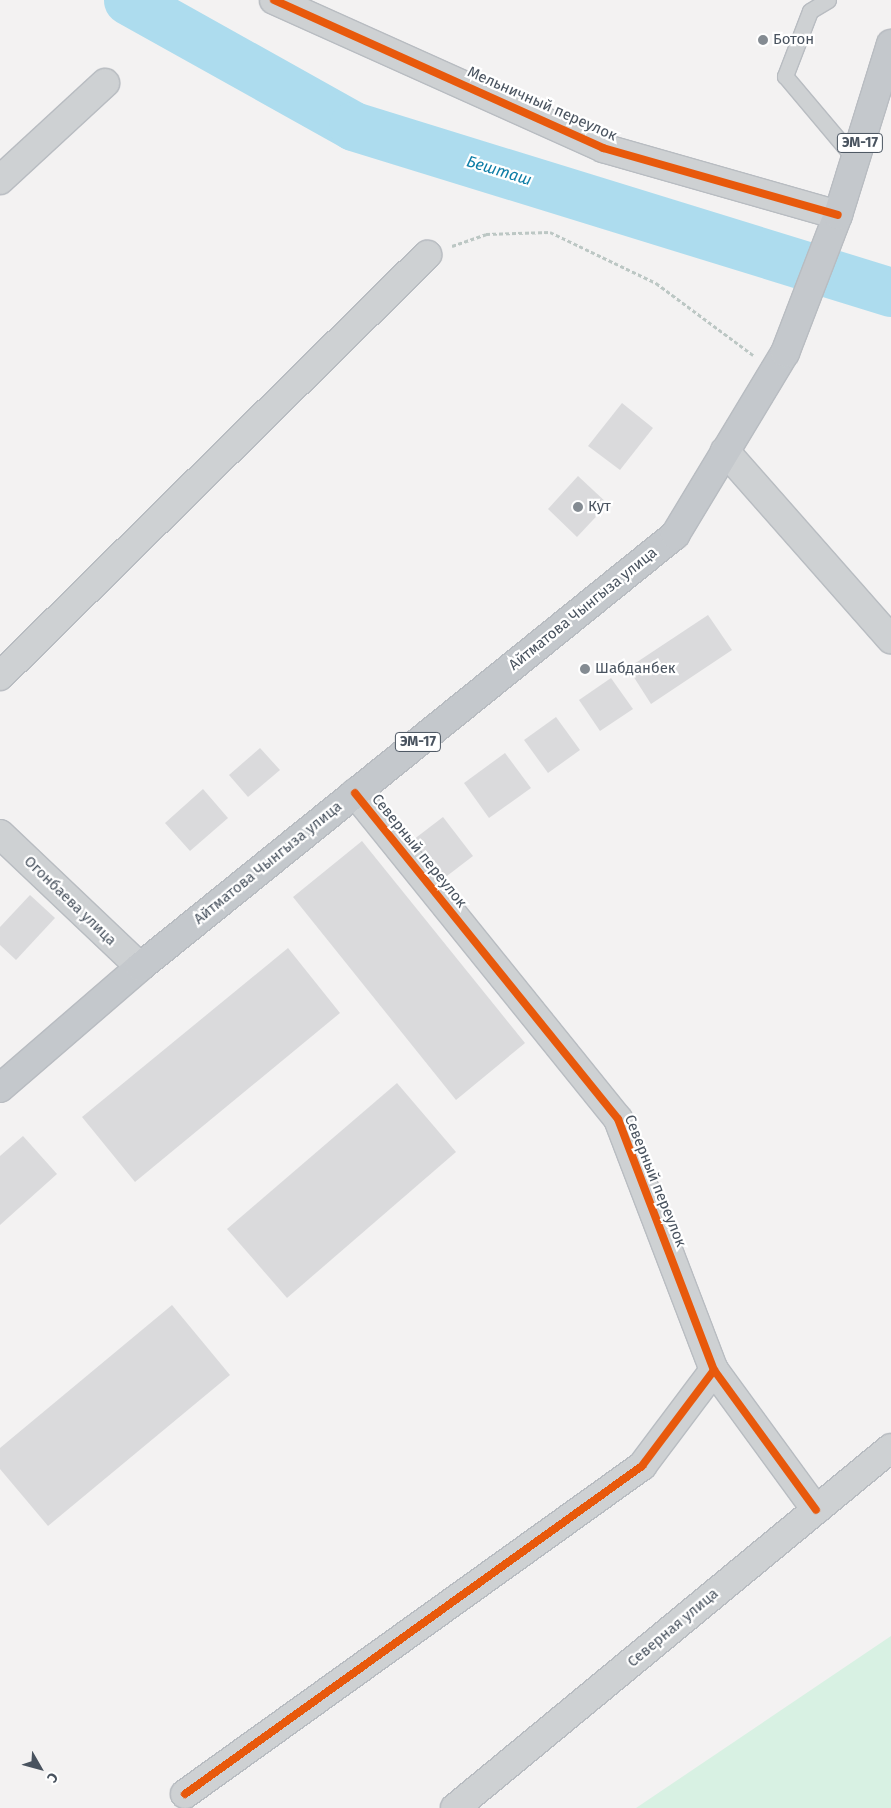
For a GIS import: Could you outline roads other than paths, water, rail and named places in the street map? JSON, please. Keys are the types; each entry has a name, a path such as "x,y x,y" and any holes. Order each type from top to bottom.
{"highway":[{"name":"ЭМ-17","path":"838,215 891,44"},
{"name":"Айтматова Чынгыза улица","path":"0,1088 140,967 675,534 779,362 838,215"}],"street":[{"name":"Мельничный переулок","path":"274,0 603,148 838,215"},
{"path":"0,180 105,84"},
{"path":"0,676 427,255"},
{"path":"725,451 891,638"},
{"name":"Северный переулок","path":"355,793 618,1119 714,1370 816,1510"},
{"name":"Огонбаева улица","path":"0,834 140,967"},
{"path":"184,1794 642,1466 714,1370"},
{"name":"Северная улица","path":"455,1808 891,1448"}],"lane":[{"path":"828,0 810,11 785,76 855,159"}],"waterway":[{"name":"Бешташ","path":"128,0 353,126 891,292"}],"place":[{"name":"Ботон","path":"763,40"},
{"name":"Кут","path":"578,507"},
{"name":"Шабданбек","path":"585,669"}]}
